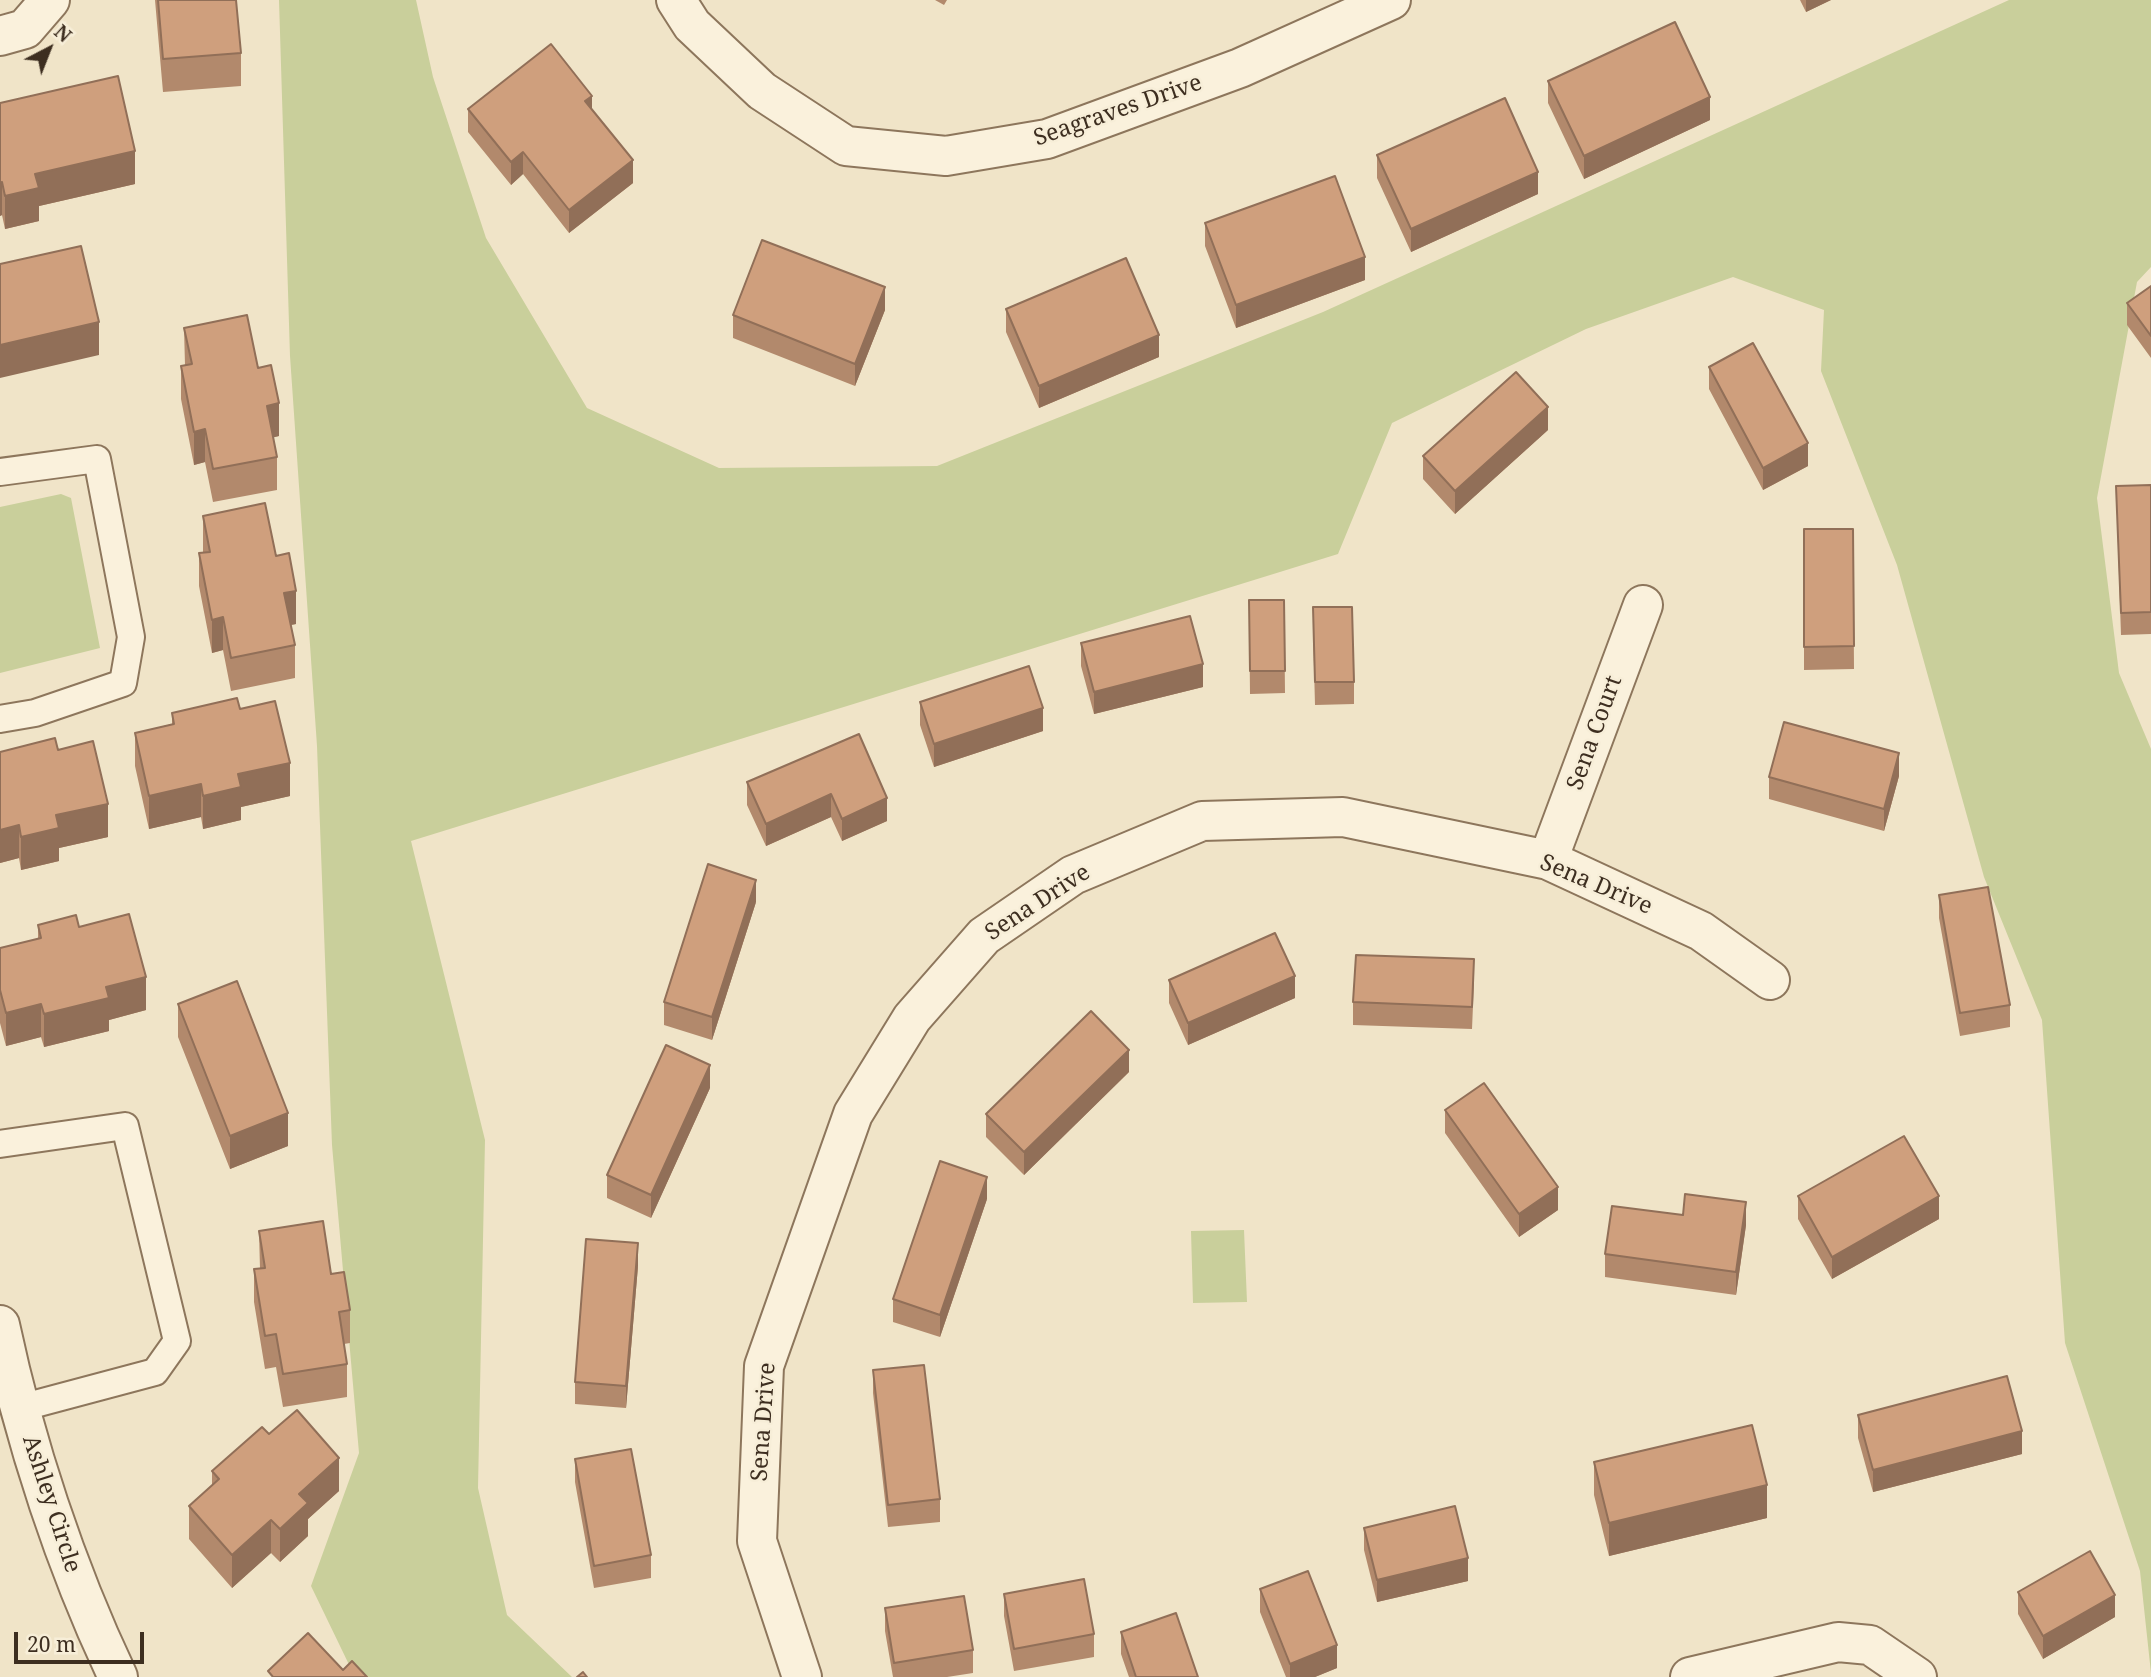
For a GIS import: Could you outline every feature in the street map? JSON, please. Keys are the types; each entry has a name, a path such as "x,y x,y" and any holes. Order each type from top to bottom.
{"street":[{"path":"0,36 25,29 50,0"},
{"name":"Seagraves Drive","path":"677,0 692,25 762,91 846,146 946,156 1047,139 1240,68 1391,0"},
{"name":"Sena Court","path":"1548,860 1643,605"},
{"name":"Sena Drive","path":"802,1677 757,1541 764,1366 853,1115 912,1018 984,936 1073,875 1202,821 1343,817 1548,860 1701,931 1770,980"},
{"name":"Ashley Circle","path":"0,1325 20,1408 84,1605 118,1677"},
{"path":"1690,1677 1838,1642 1870,1644 1917,1677"}],"lane":[{"path":"0,472 97,459 131,637 123,683 34,713 0,719"},
{"path":"0,1144 125,1126 177,1341 155,1372 20,1408"}],"green space":[{"path":"279,0 416,0 433,77 486,238 587,408 719,468 937,466 1323,312 2009,0 2151,0 2151,267 2137,282 2097,498 2119,673 2151,749 2151,1673 2140,1571 2065,1343 2042,1020 1984,877 1897,565 1821,371 1824,310 1733,277 1586,329 1392,423 1338,554 411,841 485,1140 478,1488 507,1615 572,1677 355,1677 311,1586 359,1453 332,1145 317,746 290,356"},
{"path":"61,494 71,498 100,648 0,673 0,507"},
{"path":"1244,1230 1247,1302 1193,1303 1191,1231"}],"building":[{"path":"158,0 236,0 241,53 163,59"},
{"path":"1675,22 1710,97 1584,156 1548,81"},
{"path":"551,44 592,96 585,101 633,160 569,210 523,152 511,162 468,109"},
{"path":"118,76 135,151 35,174 39,188 5,196 2,182 0,183 0,103"},
{"path":"1505,98 1538,172 1411,229 1377,155"},
{"path":"1335,176 1365,257 1236,305 1205,223"},
{"path":"762,240 885,287 855,364 733,315"},
{"path":"81,246 99,322 0,345 0,264"},
{"path":"1126,258 1159,335 1039,386 1006,309"},
{"path":"2151,286 2151,336 2127,303"},
{"path":"247,315 258,368 271,365 279,403 267,406 277,457 213,469 205,429 194,432 181,366 192,364 184,328"},
{"path":"1753,343 1808,443 1763,468 1709,367"},
{"path":"1516,372 1548,407 1455,491 1423,456"},
{"path":"2151,485 2151,612 2121,613 2116,486"},
{"path":"265,503 276,556 289,553 296,591 284,593 295,645 231,658 223,617 212,620 199,553 210,552 203,516"},
{"path":"1804,529 1853,529 1854,646 1804,647"},
{"path":"1249,600 1284,600 1285,671 1250,671"},
{"path":"1313,607 1352,607 1354,682 1315,682"},
{"path":"1190,616 1203,664 1094,692 1081,643"},
{"path":"1029,666 1043,708 934,744 920,702"},
{"path":"237,698 240,709 275,701 290,763 238,774 241,787 203,796 201,784 149,796 135,733 174,724 172,713"},
{"path":"1784,722 1899,753 1884,809 1769,777"},
{"path":"859,734 887,798 842,819 831,794 766,824 747,782"},
{"path":"55,738 58,750 93,741 108,804 56,815 59,828 21,837 19,825 0,830 0,752"},
{"path":"708,864 756,880 712,1017 664,1002"},
{"path":"1988,887 2010,1005 1960,1013 1939,895"},
{"path":"129,914 146,977 106,987 109,998 44,1014 41,1004 6,1013 0,990 0,948 41,938 38,925 76,915 79,927"},
{"path":"1275,933 1295,976 1188,1023 1169,980"},
{"path":"1356,955 1474,959 1472,1007 1353,1002"},
{"path":"237,981 288,1113 230,1136 178,1004"},
{"path":"1091,1011 1129,1050 1024,1152 986,1114"},
{"path":"666,1045 710,1065 651,1195 607,1175"},
{"path":"1484,1083 1558,1187 1519,1214 1445,1110"},
{"path":"1904,1136 1939,1196 1832,1257 1798,1196"},
{"path":"940,1161 987,1177 940,1315 893,1299"},
{"path":"1685,1194 1746,1202 1736,1272 1605,1254 1612,1206 1683,1215"},
{"path":"323,1221 331,1274 344,1272 350,1310 339,1312 347,1364 283,1374 276,1334 265,1336 254,1269 265,1268 259,1231"},
{"path":"586,1239 638,1243 626,1386 575,1382"},
{"path":"924,1365 940,1499 888,1505 873,1370"},
{"path":"2007,1376 2022,1431 1873,1470 1858,1415"},
{"path":"297,1410 339,1458 299,1494 308,1503 280,1529 271,1520 232,1555 189,1506 219,1479 212,1471 262,1427 269,1434"},
{"path":"1752,1425 1767,1485 1609,1523 1594,1462"},
{"path":"631,1449 651,1555 594,1566 575,1459"},
{"path":"1455,1506 1468,1558 1377,1580 1364,1528"},
{"path":"2090,1551 2115,1595 2043,1636 2018,1592"},
{"path":"1308,1571 1337,1645 1290,1664 1260,1589"},
{"path":"1084,1579 1094,1634 1014,1649 1004,1594"},
{"path":"964,1596 973,1650 894,1663 885,1608"},
{"path":"1176,1613 1198,1677 1136,1677 1121,1632"},
{"path":"308,1633 343,1670 352,1661 367,1677 273,1677 268,1671"}]}
